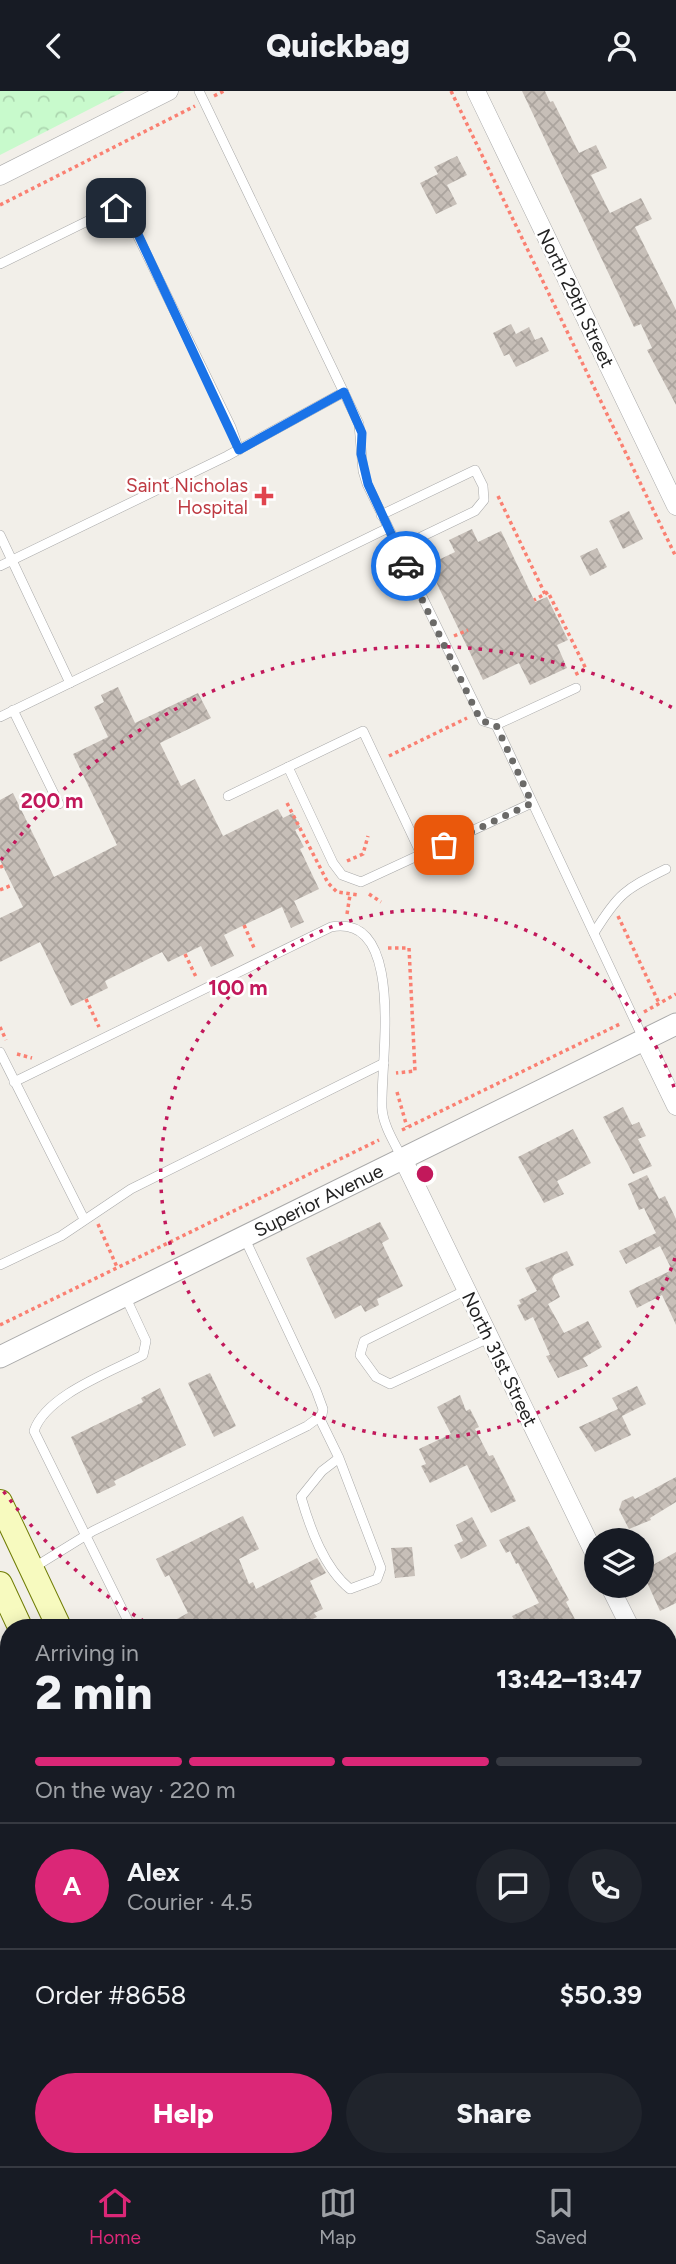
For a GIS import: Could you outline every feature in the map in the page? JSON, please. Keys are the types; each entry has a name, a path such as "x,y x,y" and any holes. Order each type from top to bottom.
{"main road":[{"path":"0,1502 55,1619"},
{"path":"0,1584 16,1619"}],"street":[{"path":"0,176 169,91"},
{"name":"North 29th Street","path":"476,91 676,506"},
{"name":"Superior Avenue","path":"0,1357 676,1024"},
{"path":"644,1040 676,1106"},
{"name":"North 31st Street","path":"402,1159 584,1532"},
{"path":"616,1598 626,1619"}],"lane":[{"path":"199,91 359,424 363,471 482,721 496,725 576,688"},
{"path":"0,264 110,210 125,210 239,450"},
{"path":"0,566 239,450 344,392"},
{"path":"382,515 475,470 481,481 485,493 480,507 398,548"},
{"path":"0,717 388,528"},
{"path":"0,535 70,683"},
{"path":"13,710 60,804"},
{"path":"496,725 644,1040"},
{"path":"228,796 363,731 422,856"},
{"path":"288,767 336,867 350,880 361,883 532,803"},
{"path":"594,933 612,903 626,888 666,869"},
{"path":"14,1081 331,927 344,925 367,936 379,957 383,990 382,1110 402,1159"},
{"path":"0,1052 84,1219"},
{"path":"0,1265 61,1235 131,1189 384,1063"},
{"path":"32,1569 84,1535 319,1417 323,1409 316,1390 244,1237"},
{"path":"466,1290 364,1341 360,1355 376,1377 390,1384 489,1338"},
{"path":"125,1296 146,1341 143,1355 62,1398 39,1417 34,1431 127,1619"},
{"path":"319,1417 339,1458 381,1568 377,1579 350,1589 338,1579 301,1497 321,1471 339,1458"}],"path":[{"path":"0,205 224,91"},
{"path":"451,91 676,557"},
{"path":"481,481 489,477 545,594"},
{"path":"534,600 548,592 586,669 564,680"},
{"path":"459,648 453,636 468,630"},
{"path":"377,761 477,713"},
{"path":"336,867 363,854 368,836"},
{"path":"0,890 12,885"},
{"path":"366,893 375,895 381,902"},
{"path":"347,914 350,895"},
{"path":"612,903 659,1003"},
{"path":"335,913 354,916"},
{"path":"244,925 255,950"},
{"path":"382,939 389,950 409,949 415,1071 394,1073 399,1106 407,1127"},
{"path":"244,956 267,944"},
{"path":"185,954 197,979"},
{"path":"185,985 209,973"},
{"path":"0,1325 634,1018 676,994"},
{"path":"86,999 99,1027 87,1033"},
{"path":"0,1027 11,1050 28,1059 37,1057"}],"green space":[{"path":"0,91 125,91 0,155"}],"building":[{"path":"522,91 545,91 550,102 553,101 579,153 596,145 607,168 591,175 610,213 641,198 652,219 635,227 676,310 676,405 647,350 652,348 641,324 634,327"},
{"path":"457,156 467,175 447,185 457,204 436,214 420,183 438,174 434,167"},
{"path":"511,324 516,334 529,327 535,340 542,337 549,351 516,367 509,354 504,356 493,333"},
{"path":"629,511 643,539 623,549 609,521"},
{"path":"472,529 478,542 501,531 535,602 547,597 568,640 557,645 567,668 530,685 519,663 483,680 428,565 455,552 449,540"},
{"path":"597,548 607,567 590,576 580,556"},
{"path":"118,687 135,723 198,693 211,718 160,743 181,786 195,779 223,836 278,809 283,818 293,813 300,827 295,830 304,847 300,849 319,889 294,901 304,922 291,928 282,907 224,935 234,956 211,967 201,946 168,962 162,952 105,981 108,988 71,1006 40,942 0,962 0,918 23,907 0,860 0,800 13,793 54,877 117,845 73,754 108,737 94,707 104,702 101,695"},
{"path":"623,1107 632,1125 639,1122 646,1136 638,1139 652,1166 633,1174 603,1117"},
{"path":"573,1129 591,1163 557,1181 564,1194 544,1203 518,1157"},
{"path":"647,1175 659,1199 665,1196 676,1219 676,1325 662,1295 637,1308 629,1291 672,1270 660,1246 626,1264 619,1251 656,1233 644,1208 639,1210 628,1184"},
{"path":"380,1222 389,1239 382,1243 403,1286 377,1299 379,1305 365,1312 361,1305 335,1319 306,1258"},
{"path":"567,1251 574,1265 554,1275 552,1279 560,1297 548,1304 564,1333 588,1321 602,1347 583,1358 588,1366 558,1378 546,1356 550,1355 533,1317 525,1321 517,1305 521,1304 519,1300 537,1291 525,1268"},
{"path":"210,1373 236,1426 214,1437 188,1383"},
{"path":"637,1386 646,1404 622,1416 631,1435 595,1452 579,1427 618,1409 612,1398"},
{"path":"160,1388 186,1445 114,1481 116,1485 97,1494 71,1437 143,1402 141,1398"},
{"path":"460,1395 466,1411 470,1409 479,1427 475,1429 489,1456 493,1455 516,1501 491,1513 467,1465 430,1483 421,1466 426,1464 419,1449 451,1434 437,1407"},
{"path":"676,1477 676,1502 650,1518 651,1520 628,1528 619,1510 622,1501 633,1496 635,1499"},
{"path":"243,1516 259,1549 239,1559 249,1584 253,1582 256,1589 317,1558 326,1573 310,1581 323,1609 314,1613 317,1617 313,1619 177,1619 188,1613 169,1575 165,1577 156,1559"},
{"path":"472,1517 487,1546 461,1559 454,1545 463,1541 456,1525"},
{"path":"529,1526 569,1600 566,1602 575,1619 514,1619 512,1616 539,1603 518,1563 516,1564 510,1551 506,1553 499,1540"},
{"path":"412,1547 415,1576 395,1578 391,1548"},
{"path":"676,1552 676,1603 660,1611 654,1598 654,1564"}],"way so far":[{"path":"406,566 477,713 482,721 496,725 532,803 444,845"}],"place":[{"name":"Saint Nicholas Hospital","path":"264,496"}],"route":[{"path":"116,208 128,213 239,450 344,392 362,433 363,471 406,566"}]}
